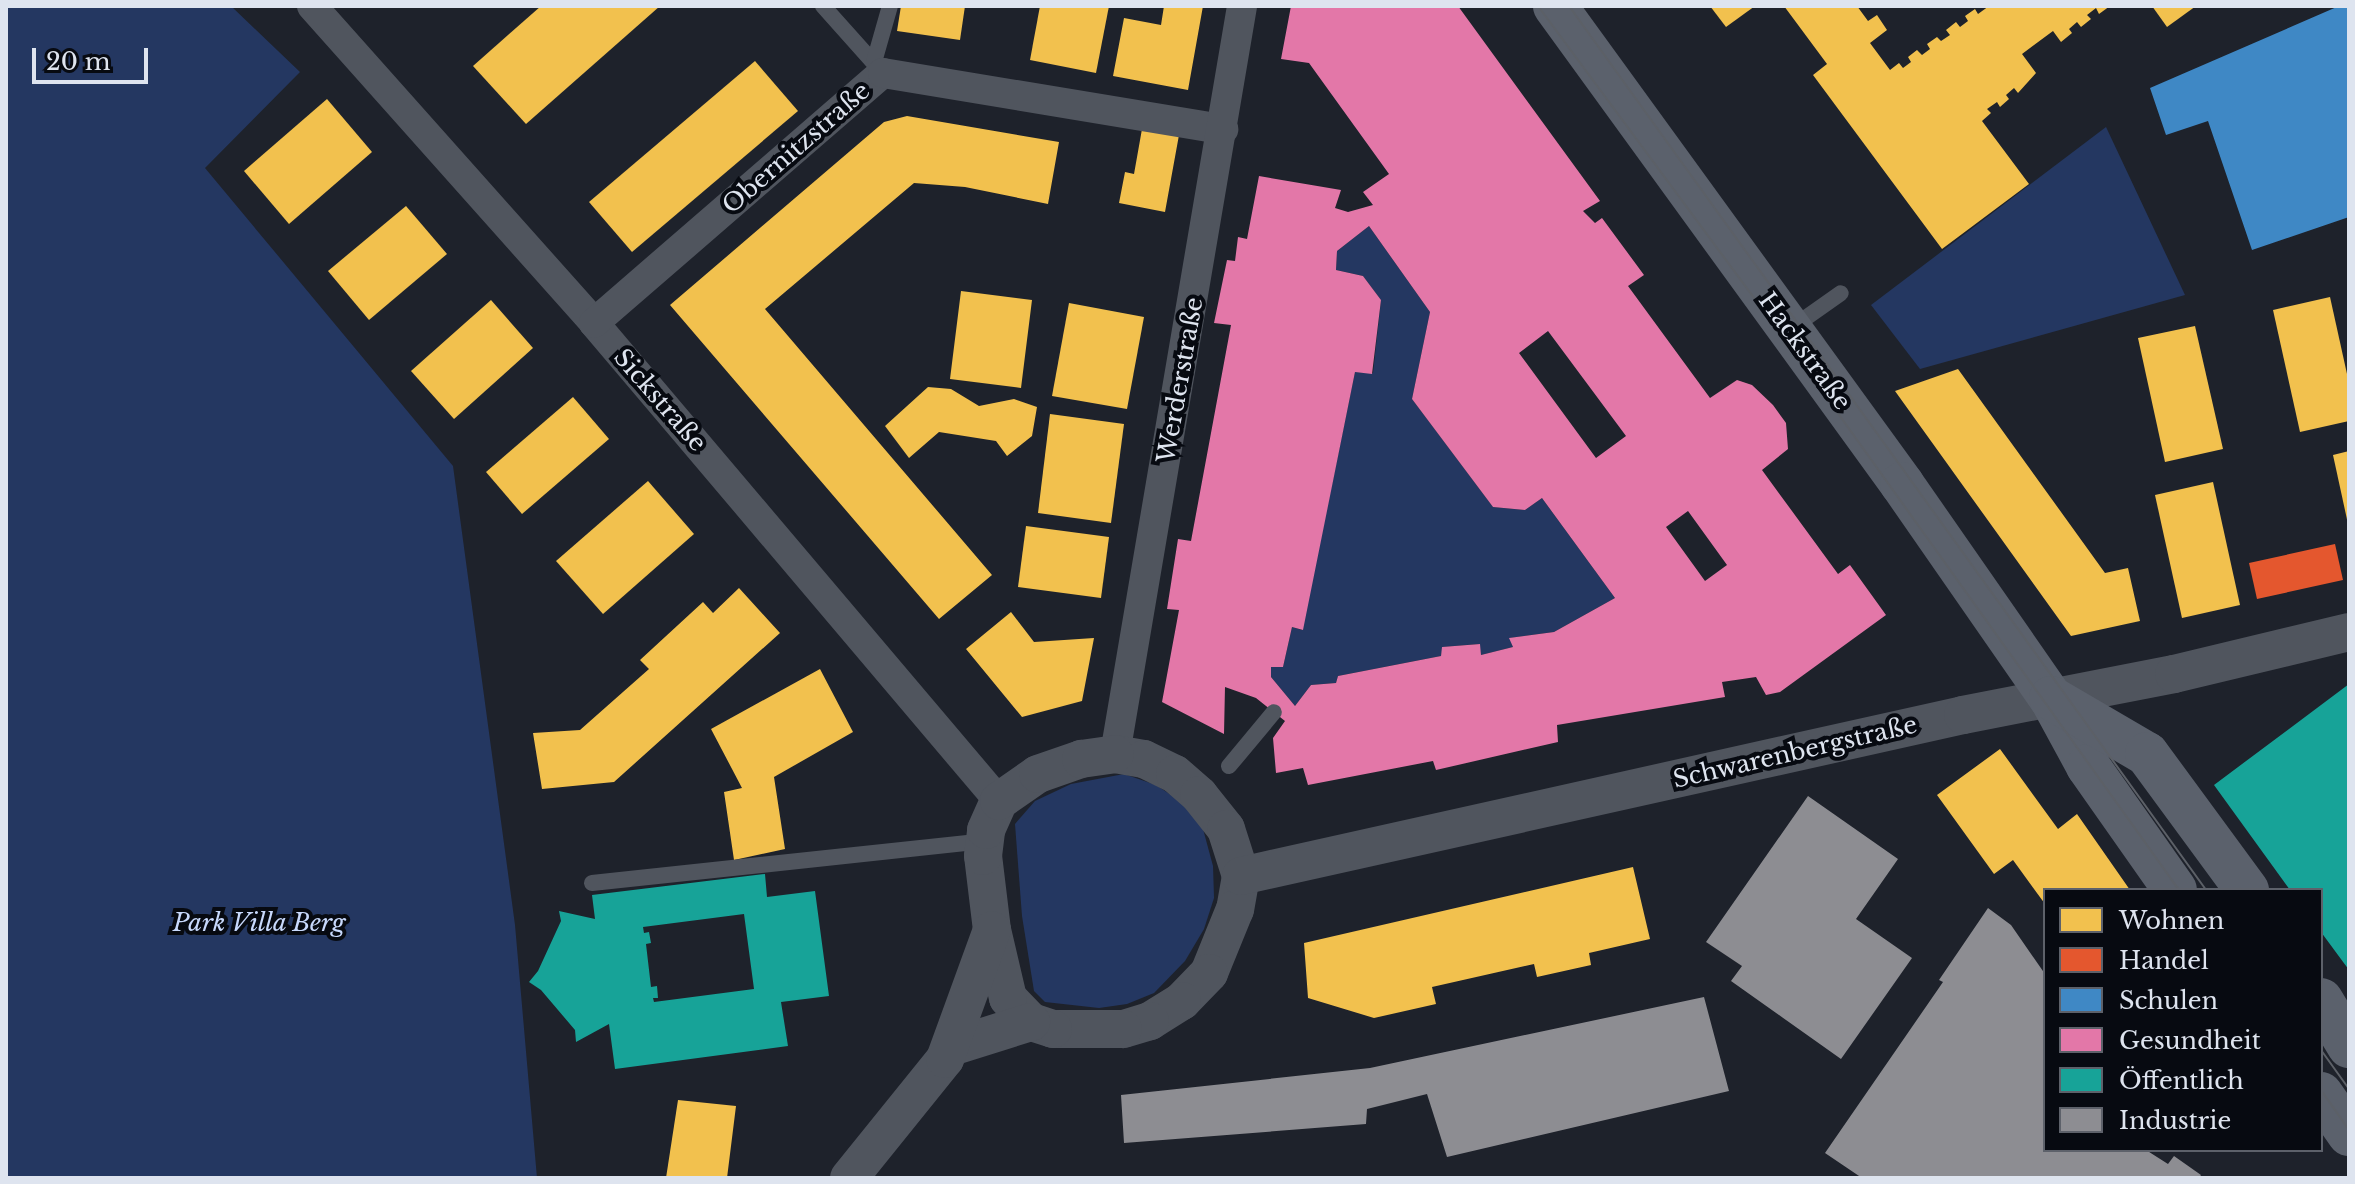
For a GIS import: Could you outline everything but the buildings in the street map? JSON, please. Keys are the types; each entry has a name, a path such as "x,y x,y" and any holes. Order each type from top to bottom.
{"main road":[{"name":"Hackstraße","path":"1555,6 2051,698 2088,766 2174,888"},
{"name":"Hackstraße","path":"2051,698 2147,754 2246,888"},
{"path":"2323,1003 2349,1046"},
{"path":"2323,1097 2349,1134"}],"street":[{"name":"Sickstraße","path":"312,6 594,323 999,801"},
{"name":"Werderstraße","path":"1115,754 1242,6"},
{"name":"Obernitzstraße","path":"594,323 879,68 1223,129"},
{"name":"Schwarenbergstraße","path":"1241,876 1948,718 2174,674 2349,632"},
{"path":"1115,754 1144,759 1175,774 1199,795 1226,829 1241,876 1235,909 1223,945 1209,973 1182,1001 1150,1021 1123,1029 1085,1032 1053,1029 1031,1022 1008,998 992,930 984,841 999,801 1038,774 1081,759 1115,754"},
{"path":"849,1178 951,1047 992,930"},
{"path":"951,1047 1031,1022"}],"lane":[{"path":"823,6 879,68"},
{"path":"879,68 890,6"},
{"path":"1789,330 1841,293"},
{"path":"1229,766 1274,712"},
{"path":"592,883 984,841"}],"green space":[{"name":"Park Villa Berg","path":"6,6 231,6 300,72 205,168 453,466 515,925 537,1178 6,1178"},
{"path":"2106,127 2185,295 1920,369 1871,305"},
{"path":"1369,226 1430,312 1412,399 1493,507 1525,510 1542,498 1615,598 1554,632 1510,638 1513,647 1481,655 1479,644 1443,647 1441,656 1338,676 1336,683 1311,685 1295,706 1271,677 1271,667 1283,667 1292,627 1302,630 1355,372 1373,373 1381,300 1363,276 1336,270 1337,251"},
{"path":"1124,774 1156,785 1180,801 1203,829 1213,866 1214,898 1204,929 1185,961 1154,993 1127,1004 1099,1008 1045,1002 1034,991 1022,916 1015,824 1035,801 1071,784"}],"tram line":[{"path":"1538,6 1792,349 2178,888"},
{"path":"1569,6 2205,888"},
{"path":"2323,1053 2349,1089"},
{"path":"2323,1093 2349,1130"}]}
